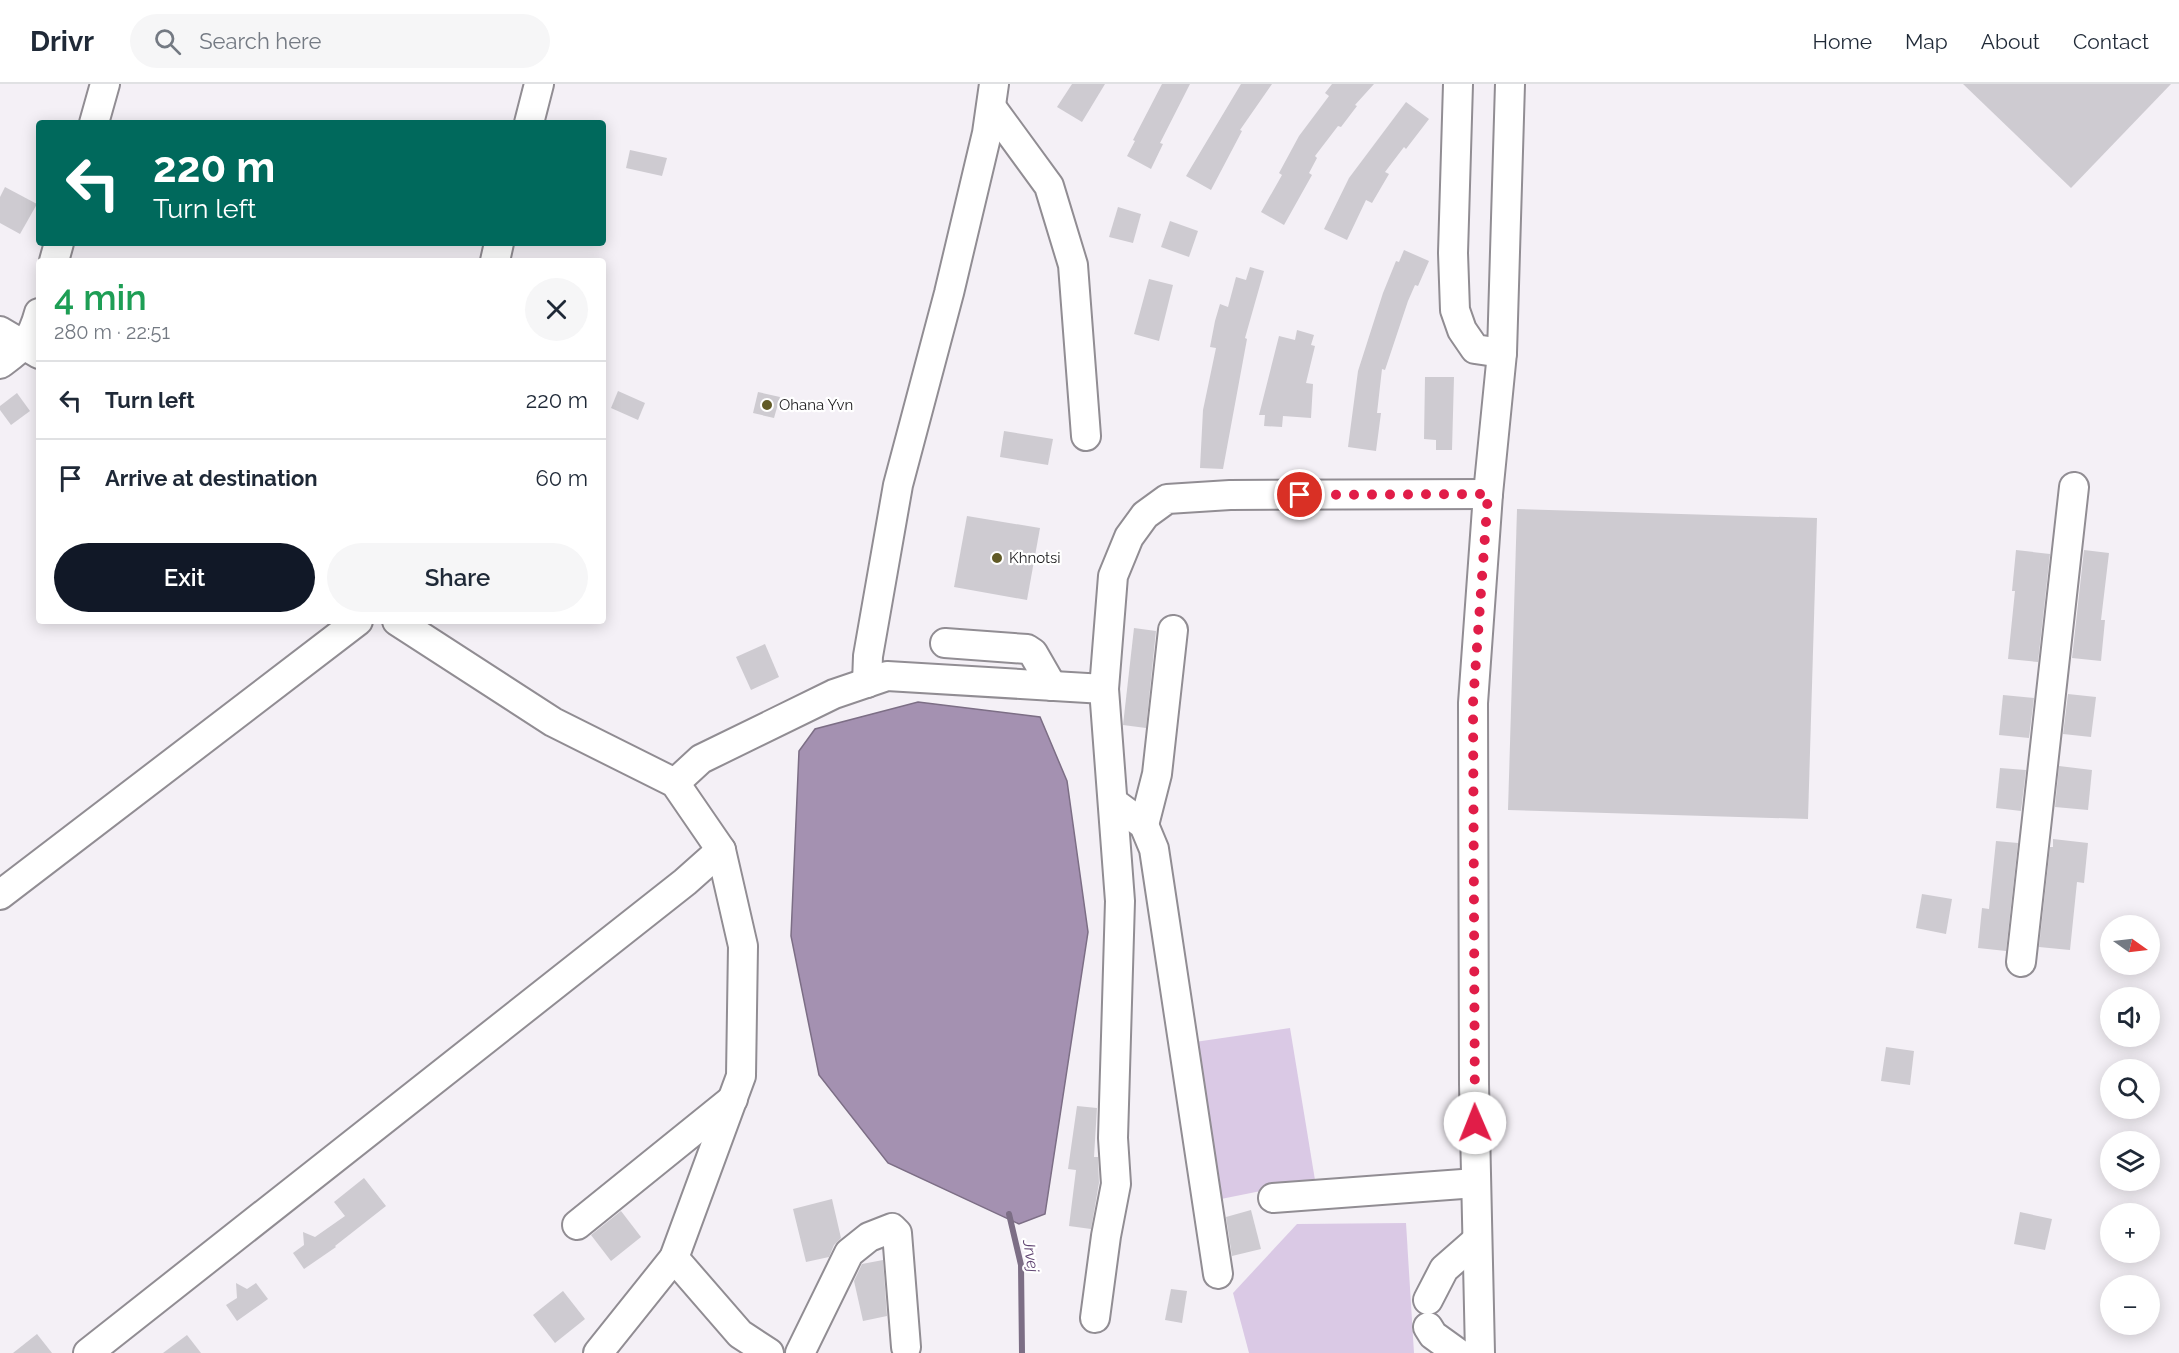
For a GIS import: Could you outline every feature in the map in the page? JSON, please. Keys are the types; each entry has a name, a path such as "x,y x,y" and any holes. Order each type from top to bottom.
{"street":[{"path":"95,120 105,84"},
{"path":"530,120 539,84"},
{"path":"1458,84 1453,253 1455,310 1462,330 1474,349 1502,353"},
{"path":"1480,1353 1476,1241 1473,703 1488,494 1502,353 1510,84"},
{"path":"993,96 1049,186 1073,265 1086,436"},
{"path":"867,683 868,656 898,485 952,282 993,96"},
{"path":"32,350 36,324"},
{"path":"0,331 32,350"},
{"path":"0,364 32,350"},
{"path":"2021,962 2074,487"},
{"path":"1095,1318 1106,1236 1116,1184 1113,1138 1120,902 1104,689 1113,576 1129,537 1145,515 1167,499 1230,495 1488,494"},
{"path":"0,896 354,624"},
{"path":"402,624 553,722 675,783 721,850 743,946 741,1076 674,1258 598,1353"},
{"path":"1144,825 1156,774 1173,630"},
{"path":"945,643 1027,649 1033,653 1052,686"},
{"path":"675,783 701,759 834,694 887,676 1104,689"},
{"path":"1113,802 1144,825 1154,849 1218,1274"},
{"path":"88,1353 685,882 721,850"},
{"path":"577,1226 733,1099"},
{"path":"1273,1198 1476,1183"},
{"path":"800,1353 849,1253 869,1237 892,1228 897,1233 906,1347"},
{"path":"1458,1353 1433,1335 1428,1314 1444,1269 1476,1241"},
{"path":"674,1258 740,1334 769,1353"}],"shaded area":[{"path":"918,702 1040,717 1067,781 1088,932 1045,1214 1019,1224 888,1163 819,1075 791,936 799,751 815,729"},
{"path":"1290,1028 1315,1180 1221,1199 1195,1042"},
{"path":"1406,1223 1414,1353 1249,1353 1233,1293 1297,1224"}],"building":[{"path":"1072,84 1105,84 1082,122 1057,107"},
{"path":"1162,84 1190,84 1160,143 1163,144 1151,169 1127,156"},
{"path":"1241,84 1272,84 1240,130 1242,131 1211,190 1186,176"},
{"path":"1332,84 1374,84 1315,156 1317,158 1309,173 1312,175 1284,225 1261,212 1282,175 1279,173 1299,136 1329,96 1325,93"},
{"path":"1963,84 2171,84 2071,188"},
{"path":"1406,102 1429,119 1385,172 1389,174 1372,203 1366,200 1347,240 1324,229 1349,178"},
{"path":"630,150 667,158 662,176 626,168"},
{"path":"5,187 36,203 20,234 0,223 0,197"},
{"path":"1118,207 1141,214 1133,243 1109,237"},
{"path":"1170,221 1198,231 1189,257 1161,247"},
{"path":"1404,250 1429,261 1418,286 1415,285 1408,301 1385,370 1382,369 1377,413 1381,413 1376,451 1348,447 1358,371 1383,293 1396,261 1399,262"},
{"path":"1250,267 1264,271 1245,338 1247,339 1223,469 1200,468 1203,410 1216,348 1210,347 1215,321 1220,304 1228,307 1236,277 1246,280"},
{"path":"1149,279 1173,285 1159,341 1134,334"},
{"path":"1297,330 1314,335 1311,345 1315,346 1306,383 1313,384 1311,418 1283,416 1282,427 1264,426 1265,415 1259,415 1279,336 1295,340"},
{"path":"1425,377 1454,377 1452,450 1436,450 1436,440 1424,439"},
{"path":"618,391 645,403 638,420 611,408"},
{"name":"Ohana Yvn","path":"758,392 780,397 774,418 753,413"},
{"path":"17,393 30,411 11,425 0,410 0,406"},
{"path":"1004,431 1053,439 1048,465 1000,457"},
{"path":"1517,509 1817,518 1808,819 1508,810"},
{"name":"Khnotsi","path":"967,516 1040,528 1027,600 954,587"},
{"path":"2016,550 2050,554 2038,662 2008,659 2015,591 2012,591"},
{"path":"2084,550 2109,553 2101,620 2105,620 2101,661 2072,658"},
{"path":"1134,628 1156,631 1146,728 1123,725"},
{"path":"765,644 779,677 751,690 736,657"},
{"path":"2068,694 2096,697 2091,737 2063,734"},
{"path":"2003,695 2034,698 2029,738 1999,735"},
{"path":"2059,766 2092,770 2088,810 2055,807"},
{"path":"2000,768 2026,770 2021,811 1996,808"},
{"path":"2053,839 2088,843 2084,883 2077,882 2070,950 2039,947 2050,847 2053,847"},
{"path":"1996,841 2018,843 2006,951 1978,948 1982,908 1989,909"},
{"path":"1922,894 1952,899 1946,934 1916,928"},
{"path":"1886,1047 1914,1051 1910,1085 1881,1081"},
{"path":"1077,1106 1097,1108 1094,1157 1098,1157 1099,1183 1091,1229 1069,1226 1076,1170 1068,1169"},
{"path":"364,1178 386,1206 336,1247 304,1269 293,1253 304,1245 303,1232 315,1237 345,1216 334,1202"},
{"path":"832,1199 841,1238 834,1245 829,1257 806,1262 793,1209"},
{"path":"1251,1210 1261,1249 1232,1256 1226,1217"},
{"path":"621,1211 641,1237 611,1261 591,1235"},
{"path":"2020,1212 2052,1219 2045,1250 2014,1244"},
{"path":"883,1260 887,1316 863,1321 854,1281 862,1264"},
{"path":"236,1283 247,1289 256,1283 268,1299 237,1321 226,1305 237,1298"},
{"path":"1171,1289 1187,1291 1182,1323 1165,1320"},
{"path":"563,1291 585,1319 555,1343 533,1315"},
{"path":"37,1334 52,1353 13,1353"},
{"path":"187,1335 201,1353 163,1353"}],"waterway":[{"name":"Jrvej","path":"1009,1214 1021,1265 1022,1353"}],"place":[{"name":"Ohana Yvn","path":"767,405"},
{"name":"Khnotsi","path":"997,558"}],"route":[{"path":"1300,495 1488,494 1473,703 1475,1123"}]}
